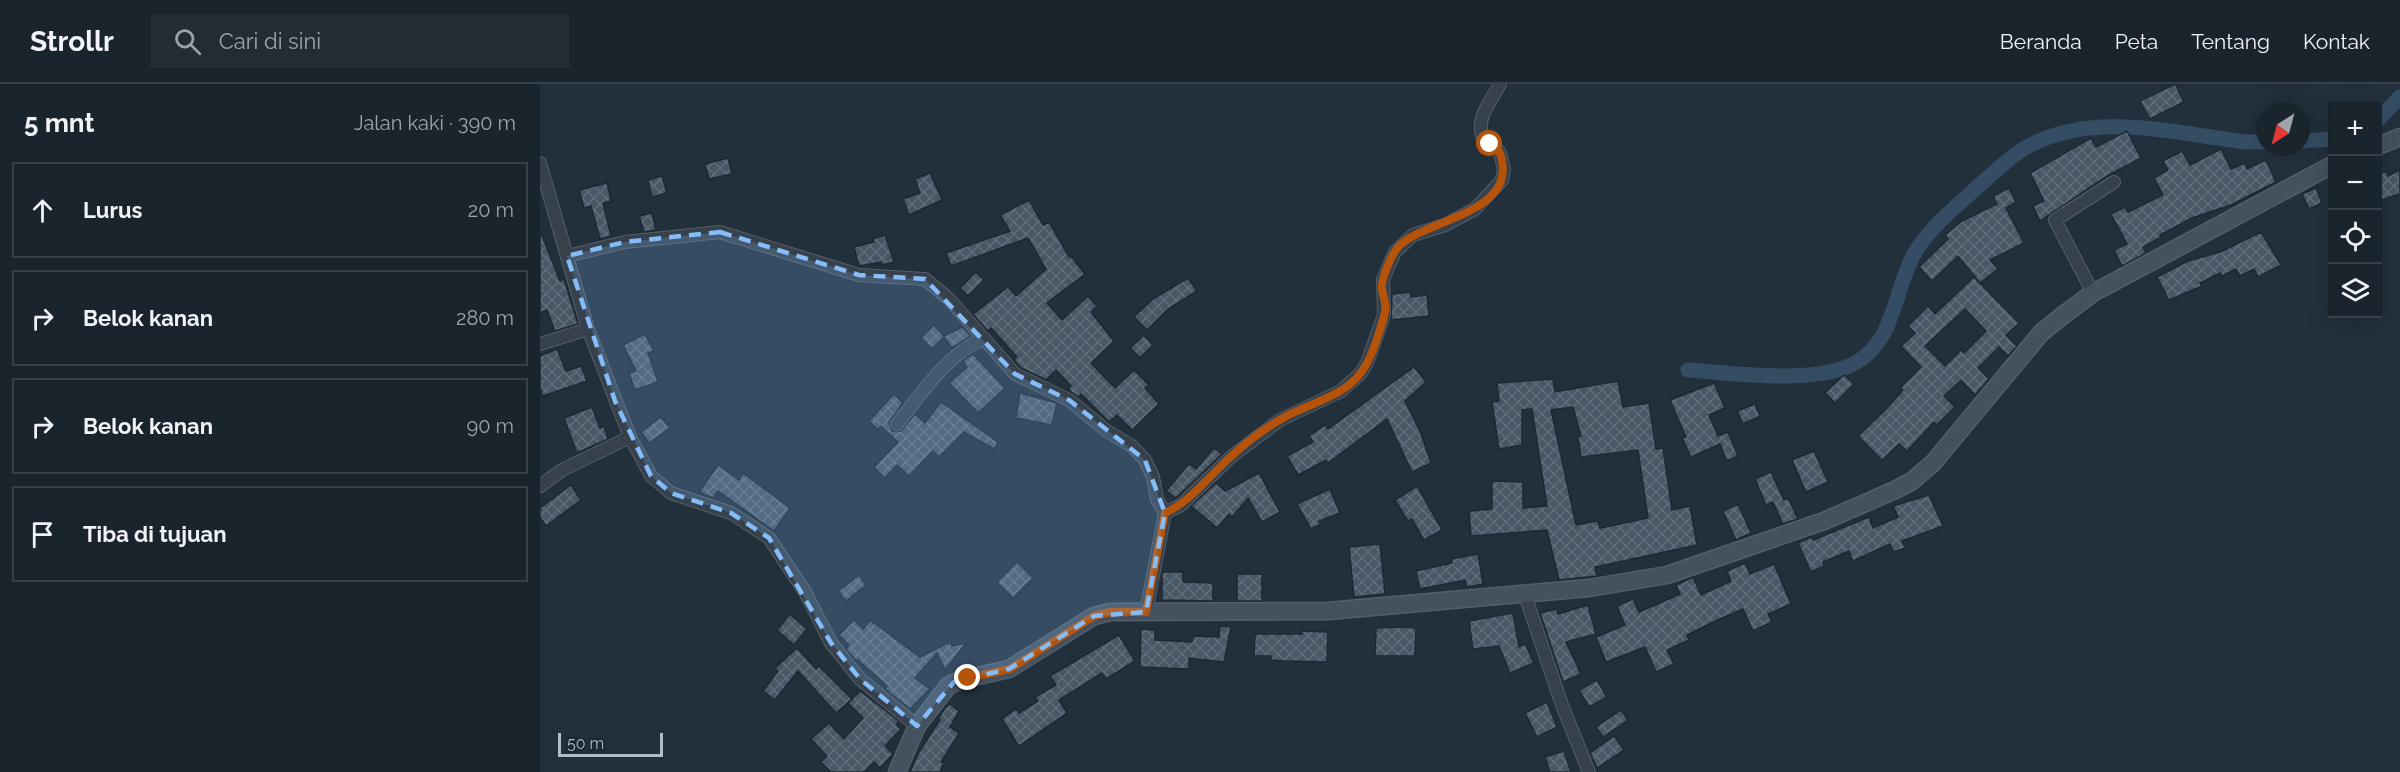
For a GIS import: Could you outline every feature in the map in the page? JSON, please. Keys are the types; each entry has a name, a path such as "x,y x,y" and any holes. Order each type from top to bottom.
{"main road":[{"path":"2382,144 2400,137"},
{"path":"897,772 916,726 954,682 1010,669 1094,616 1110,612 1328,611 1589,588 1667,575 1824,521 1912,481 1933,463 2041,333 2093,293 2328,167"}],"street":[{"path":"1165,513 1181,505 1232,456 1280,420 1341,392 1360,374 1367,363 1384,315 1383,279 1395,252 1413,235 1445,225 1475,208 1502,180 1504,170 1500,153 1495,146 1484,141 1480,126 1481,117 1500,84"},
{"path":"540,163 588,329 630,437 651,476 662,487 683,498 731,513 769,538 804,592 831,643 860,679 916,726"},
{"path":"2093,293 2055,220 2114,182"},
{"path":"567,256 625,242 720,232 850,273 925,279 949,299 984,338 1001,362 1015,375 1069,400 1107,431 1132,446 1145,460 1153,477 1158,500 1165,513 1146,612"},
{"path":"540,344 588,329"},
{"path":"897,423 938,370 957,352 984,338"},
{"path":"540,486 562,470 630,437"},
{"path":"1524,592 1562,705 1589,772"}],"highlighted area":[{"path":"720,232 859,275 925,279 1015,374 1069,400 1145,460 1165,513 1146,612 1094,616 1009,669 954,682 917,726 860,679 831,643 769,538 731,513 671,493 651,476 615,401 567,256 625,242"}],"building":[{"path":"2175,84 2184,102 2150,119 2140,101"},
{"path":"2127,131 2141,158 2107,176 2040,221 2033,206 2044,201 2030,173 2091,138 2096,147"},
{"path":"2221,149 2231,169 2245,163 2247,169 2266,160 2276,182 2231,205 2192,218 2160,235 2161,237 2143,247 2146,253 2122,266 2114,250 2127,244 2111,214 2125,207 2128,212 2163,195 2154,178 2168,170 2163,161 2182,151 2190,165"},
{"path":"728,158 732,174 709,179 705,164"},
{"path":"2400,170 2400,194 2382,200 2382,173 2386,171 2388,176"},
{"path":"930,173 942,200 909,215 903,199 920,193 915,179"},
{"path":"662,176 667,193 652,197 648,180"},
{"path":"607,183 611,201 603,203 611,236 600,239 591,206 584,208 579,190"},
{"path":"2009,188 2016,202 2006,208 2024,243 1990,260 1998,269 1980,283 1958,256 1932,281 1919,267 1948,239 1945,235 1962,221 1997,204 1993,196"},
{"path":"2316,188 2322,203 2309,209 2302,194"},
{"path":"1029,200 1043,225 1049,222 1069,257 1071,256 1085,274 1047,303 1062,320 1088,296 1097,306 1091,312 1114,341 1091,363 1115,388 1134,370 1149,385 1145,388 1159,404 1132,430 1117,415 1109,422 1081,394 1078,397 1071,392 1068,389 1071,386 1056,370 1046,380 1021,368 1014,360 1017,357 991,328 988,331 973,314 1008,287 1016,296 1046,269 1028,238 951,266 946,253 1010,231 1000,215"},
{"path":"652,213 656,230 644,232 639,216"},
{"path":"540,231 560,281 564,279 578,324 555,331 547,310 540,313"},
{"path":"2261,232 2281,265 2258,277 2254,269 2240,276 2236,269 2222,276 2220,273 2200,283 2202,286 2169,300 2157,277 2188,261 2220,252"},
{"path":"885,235 894,262 859,266 854,247 874,242 873,239"},
{"path":"976,272 984,280 968,296 960,288"},
{"path":"1974,277 2019,323 2006,335 2017,346 2008,356 1999,347 1978,368 1989,379 1975,395 1961,380 1944,396 1955,407 1937,425 1934,422 1907,451 1899,444 1882,460 1858,436 1886,409 1903,390 1900,388 1921,367 1901,346 1915,333 1908,326 1928,306 1935,314","holes":["1965,309 1986,331 1964,353 1961,350 1945,366 1925,346"]},
{"path":"1188,278 1197,291 1168,309 1147,330 1134,317 1153,299"},
{"path":"1410,292 1411,297 1427,295 1429,316 1391,320 1392,294"},
{"path":"934,325 944,336 962,327 971,336 952,348 944,337 932,349 921,338"},
{"path":"645,334 654,351 648,353 658,382 635,390 629,373 636,371 623,345"},
{"path":"1144,335 1153,345 1140,358 1130,348"},
{"path":"557,349 566,371 581,366 587,381 543,396 540,388 540,356"},
{"path":"973,354 1005,388 978,413 949,383 967,367 963,361"},
{"path":"1414,367 1426,382 1405,401 1420,431 1431,463 1412,472 1387,419 1328,463 1326,460 1298,475 1287,456 1313,442 1309,436 1325,425 1328,429"},
{"path":"1844,375 1854,384 1835,403 1825,393"},
{"path":"1553,379 1555,392 1618,381 1623,407 1649,403 1656,449 1663,448 1672,510 1690,506 1697,545 1595,567 1597,576 1559,580 1547,530 1471,536 1469,511 1492,509 1492,481 1523,482 1523,508 1547,506 1532,409 1522,410 1522,445 1499,449 1492,402 1499,401 1497,383","holes":["1573,407 1581,436 1578,437 1581,457 1638,450 1648,518 1600,528 1598,521 1576,525 1551,410"]},
{"path":"1714,383 1725,408 1709,415 1718,436 1728,432 1738,456 1727,461 1720,444 1691,457 1682,438 1686,437 1670,400"},
{"path":"1020,393 1057,403 1052,425 1016,418"},
{"path":"894,394 903,403 889,422 892,431 901,431 915,414 925,423 941,402 998,442 994,449 964,432 939,457 933,451 909,476 897,465 885,478 874,467 898,442 881,426 878,430 869,421"},
{"path":"1755,404 1760,416 1743,424 1737,411"},
{"path":"592,407 600,428 604,426 608,439 577,453 564,418"},
{"path":"661,417 670,428 649,443 641,432"},
{"path":"1214,448 1222,454 1176,498 1166,491 1189,464 1196,469"},
{"path":"1814,451 1828,482 1806,492 1792,460"},
{"path":"718,465 739,480 743,473 790,508 774,531 718,491 713,498 699,492"},
{"path":"1771,472 1784,500 1788,498 1798,519 1783,524 1773,502 1766,505 1755,479"},
{"path":"1259,473 1280,512 1262,522 1248,498 1232,517 1229,514 1217,528 1191,506 1216,483 1225,491"},
{"path":"571,485 581,500 546,526 540,517 540,508"},
{"path":"1417,486 1442,530 1424,540 1412,519 1408,521 1395,500"},
{"path":"1330,489 1340,513 1319,521 1321,524 1311,529 1297,504"},
{"path":"1929,495 1943,526 1902,541 1905,548 1894,552 1890,544 1853,561 1849,551 1823,562 1824,566 1811,572 1798,543 1811,537 1813,540 1869,517 1873,528 1898,517 1893,506"},
{"path":"1738,504 1751,533 1736,540 1723,511"},
{"path":"1380,544 1385,594 1354,597 1349,547"},
{"path":"1478,554 1483,584 1467,587 1465,580 1420,589 1416,571 1452,563 1451,559"},
{"path":"1017,562 1033,578 1013,598 997,582"},
{"path":"1745,563 1750,574 1774,564 1791,604 1768,614 1772,622 1753,631 1743,609 1687,635 1689,640 1667,650 1674,664 1656,672 1645,647 1606,662 1596,637 1625,625 1617,606 1633,599 1639,612 1680,594 1676,585 1693,577 1701,595 1731,581 1727,571"},
{"path":"1162,572 1183,572 1183,582 1213,583 1213,601 1162,600"},
{"path":"1237,574 1262,574 1262,601 1237,601"},
{"path":"859,575 866,585 846,601 838,591"},
{"path":"1588,605 1596,634 1566,642 1581,674 1563,682 1540,613 1557,609 1558,614"},
{"path":"1513,613 1519,647 1525,644 1534,663 1510,673 1499,646 1473,649 1469,621"},
{"path":"790,614 807,629 794,645 777,630"},
{"path":"854,620 863,629 870,620 920,657 950,642 952,646 966,643 945,670 937,653 915,678 930,689 910,709 885,689 887,686 858,660 857,662 846,649 849,645 839,635"},
{"path":"1220,626 1231,627 1224,662 1189,658 1189,669 1140,667 1141,629 1155,630 1155,640 1192,642 1193,636 1219,637"},
{"path":"1376,628 1416,628 1415,656 1375,656"},
{"path":"1302,631 1328,632 1327,662 1271,660 1271,656 1254,656 1255,634 1302,634"},
{"path":"1119,635 1135,661 1106,679 1102,673 1059,700 1067,713 1019,746 1002,719 1016,709 1019,713 1038,701 1035,697 1056,685 1050,676"},
{"path":"797,648 816,669 819,666 852,699 836,713 798,671 775,700 763,691 778,671 775,668"},
{"path":"1597,680 1607,697 1589,707 1579,690"},
{"path":"860,691 899,721 896,724 901,729 885,746 893,754 880,768 874,762 864,772 831,772 821,762 827,756 811,739 829,723 844,739 863,718 848,703"},
{"path":"1547,702 1557,727 1537,737 1525,713"},
{"path":"950,704 959,711 950,727 959,733 941,762 944,763 940,772 910,772 919,752 940,720 938,719"},
{"path":"1621,710 1628,720 1603,737 1596,727"},
{"path":"1614,736 1624,750 1597,768 1590,753"},
{"path":"1564,751 1571,772 1550,772 1545,757"}],"waterway":[{"path":"2382,116 2400,97"},
{"path":"1688,370 1797,376 1838,370 1855,363 1878,343 1891,316 1912,258 1931,230 2009,159 2048,138 2075,130 2132,127 2256,142"},
{"path":"2310,140 2328,139"}],"route":[{"path":"968,678 1010,669 1094,616 1110,612 1146,612 1165,513 1181,505 1197,492 1214,472 1249,442 1298,410 1341,392 1360,374 1373,348 1380,320 1386,309 1383,279 1395,252 1413,235 1426,229 1445,225 1475,208 1497,187 1502,180 1503,162 1495,146 1490,144"}]}
